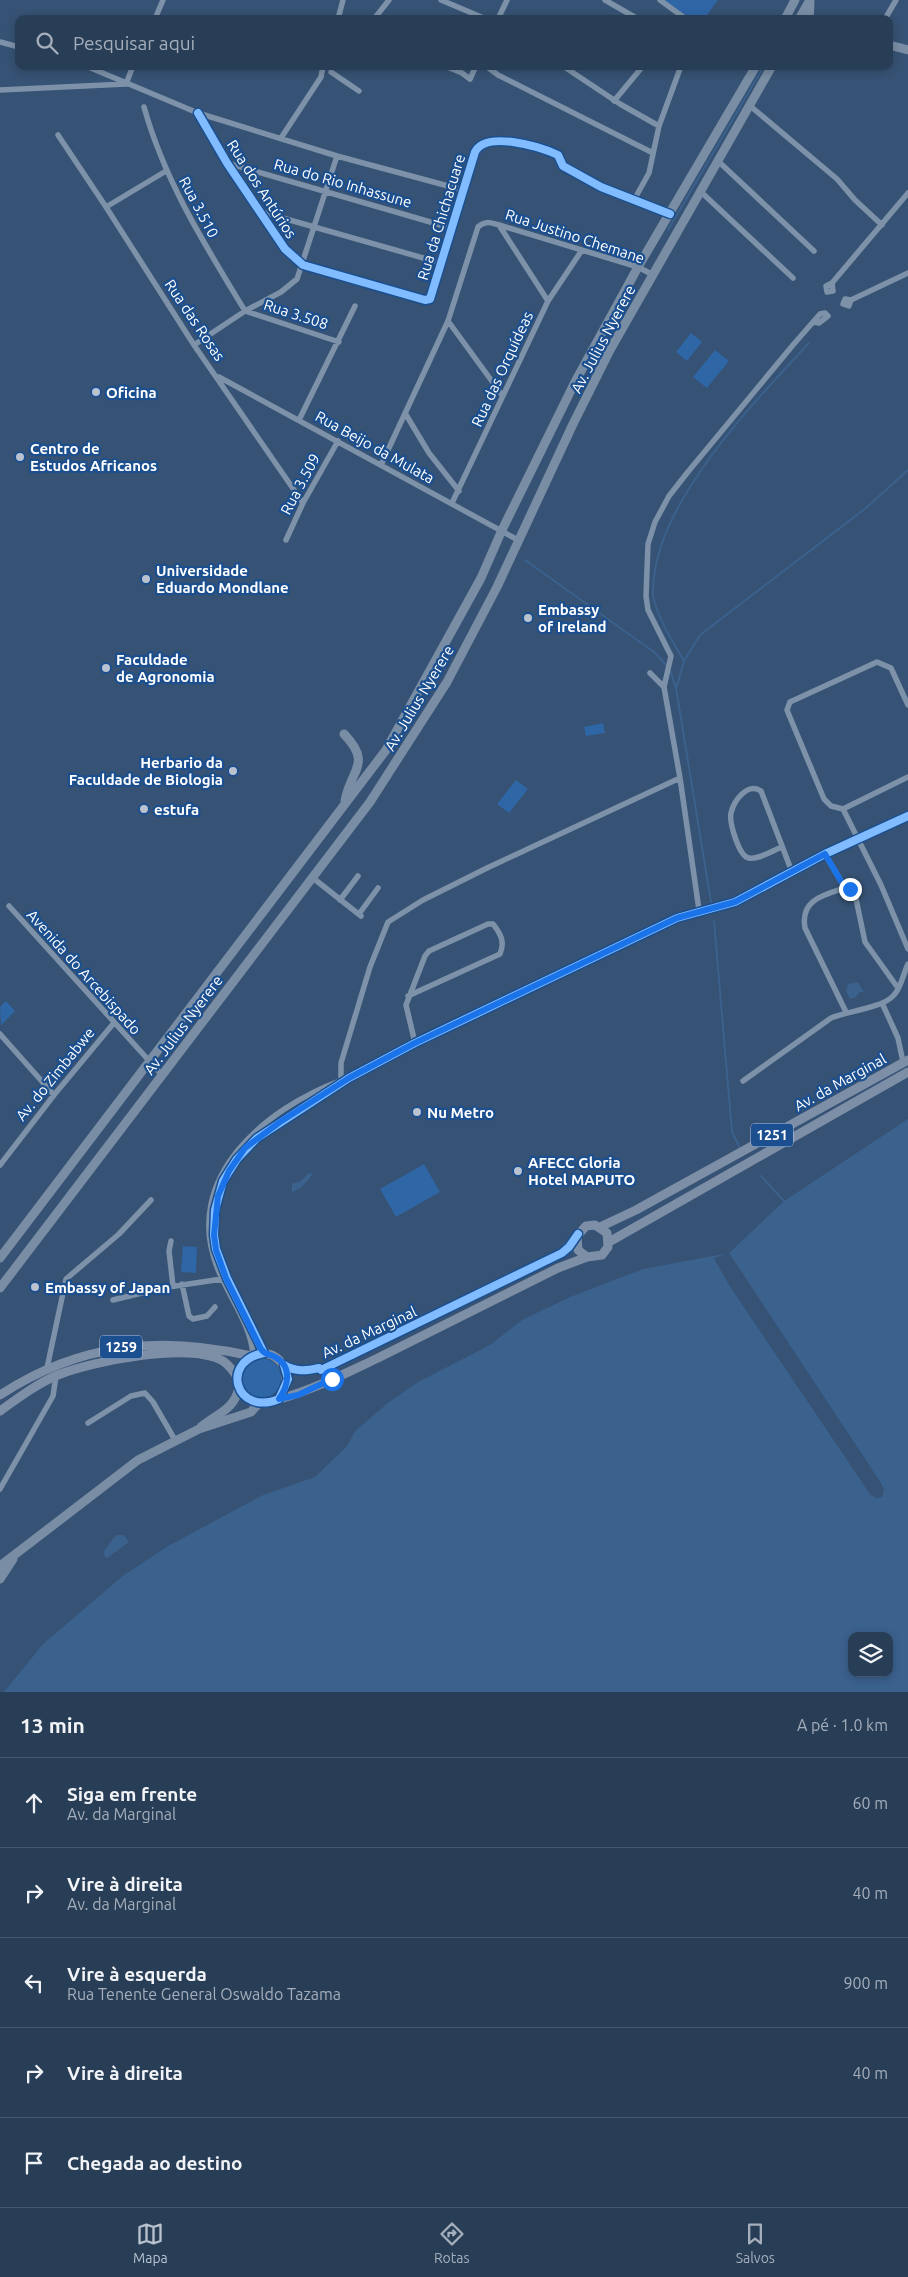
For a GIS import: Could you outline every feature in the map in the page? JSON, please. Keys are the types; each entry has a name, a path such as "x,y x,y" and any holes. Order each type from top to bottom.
{"main road":[{"path":"787,15 795,0"},
{"path":"801,15 810,0"},
{"path":"809,15 810,0"},
{"path":"893,46 908,50"},
{"name":"Av. Julius Nyerere","path":"0,1258 380,760 403,723 481,578 502,530 575,382 638,268 754,70"},
{"name":"Av. Julius Nyerere","path":"0,1288 370,802 454,671 590,391 700,191 770,70"},
{"path":"344,734 358,752 360,760 344,806"},
{"name":"Av. da Marginal","path":"264,1353 275,1357 293,1370 306,1371 319,1368 321,1370 562,1253 586,1226 600,1227 636,1210 906,1061"},
{"name":"Av. da Marginal","path":"0,1566 138,1460 199,1429 251,1412 259,1404 298,1395 316,1388 558,1268 587,1257 602,1255 609,1242 908,1072"},
{"path":"600,1227 607,1233 609,1242"},
{"path":"578,1234 576,1245 578,1250 587,1257"},
{"name":"1259","path":"0,1395 47,1368 86,1354 118,1347 184,1344 252,1356"},
{"path":"199,1429 226,1412 236,1398 241,1365 252,1356 264,1353"},
{"path":"0,1411 56,1376 76,1368 127,1357 188,1354 220,1360 228,1364 246,1398 259,1404"},
{"path":"279,1399 288,1379 284,1365"},
{"name":"Av. da Marginal","path":"0,1579 19,1550"}],"street":[{"path":"157,15 163,0"},
{"path":"339,15 343,0"},
{"path":"377,15 389,0"},
{"path":"442,0 477,15"},
{"path":"500,15 507,0"},
{"path":"605,0 631,15"},
{"path":"660,0 681,15"},
{"path":"887,15 896,0"},
{"path":"0,42 15,46"},
{"path":"96,70 198,113 338,156 463,190"},
{"path":"126,84 131,70"},
{"path":"281,138 321,77 322,70"},
{"path":"321,77 332,70"},
{"path":"334,70 359,91"},
{"path":"455,70 470,78 474,70"},
{"path":"491,70 653,153"},
{"path":"568,70 614,101 659,126"},
{"path":"614,101 640,70"},
{"path":"634,200 649,173 659,126 680,70"},
{"path":"0,90 126,84"},
{"path":"749,105 838,179 855,200 882,226"},
{"name":"Rua 3.510","path":"144,107 166,171 191,222 246,311"},
{"name":"Rua dos Antúrios","path":"198,113 258,211 285,249 303,264 425,300 430,299"},
{"name":"Rua das Rosas","path":"58,135 194,345 218,377 303,503"},
{"name":"Rua da Chichacuare","path":"430,299 478,146 483,144 509,142 545,149 558,155 563,166 601,187 670,214"},
{"path":"194,345 246,311 281,292 297,279 316,227 338,156"},
{"path":"718,161 814,252"},
{"name":"Rua do Rio Inhassune","path":"227,163 451,228"},
{"path":"106,207 166,171"},
{"path":"700,191 794,278"},
{"path":"832,283 908,193"},
{"path":"258,211 441,263"},
{"name":"Rua Justino Chemane","path":"381,465 448,320 478,227 486,222 499,225 638,268 653,275"},
{"path":"499,225 548,301"},
{"name":"Rua das Orquídeas","path":"452,503 548,301 582,250"},
{"path":"851,300 908,274"},
{"path":"299,420 339,342 354,306"},
{"name":"Rua 3.508","path":"246,311 339,342"},
{"path":"448,320 502,395"},
{"path":"699,910 680,778 664,687 671,656 648,610 646,596 648,544 655,522 670,496 687,473 813,322"},
{"name":"Rua Beijo da Mulata","path":"218,377 518,540"},
{"path":"405,413 429,453 459,491"},
{"name":"Rua 3.509","path":"286,540 303,503 338,441"},
{"path":"908,705 891,668 877,662 790,702 787,710 824,798 831,806 843,809 908,777"},
{"path":"650,674 664,687"},
{"path":"341,1080 341,1063 370,967 388,922 423,900 486,868 680,778"},
{"path":"663,785 673,784 681,790"},
{"path":"782,847 752,858 742,855 731,823 731,812 747,789 753,788 761,791 792,872"},
{"path":"843,809 856,839 881,885 907,946"},
{"path":"264,1353 226,1278 216,1250 214,1235 218,1196 226,1176 245,1148 280,1122 349,1078 415,1043 658,926 699,910 735,902 825,854 908,816"},
{"path":"825,854 845,888 855,894 865,942 898,988"},
{"path":"340,900 358,876"},
{"path":"313,878 360,915 378,888"},
{"path":"845,888 814,900 803,915 805,928 846,1012"},
{"name":"Avenida do Arcebispado","path":"9,906 113,1024 162,1075"},
{"path":"408,996 500,954 503,939 500,932 493,924 488,924 429,951 408,996 406,1005 408,1020 415,1043"},
{"path":"743,1081 818,1026 846,1012 882,1003 892,998 908,964"},
{"path":"882,1003 906,1061"},
{"name":"Av. do Zimbabwe","path":"0,1165 54,1095 113,1024"},
{"path":"0,1034 54,1095"},
{"path":"252,1356 249,1337 211,1250 209,1220 213,1194 224,1168 242,1144 266,1123 304,1099 341,1080 349,1078"},
{"path":"47,1368 66,1279 119,1234 151,1200"},
{"path":"171,1241 169,1251 173,1286"},
{"path":"113,1300 182,1284 222,1278"},
{"path":"182,1284 189,1316 194,1319 206,1316 215,1307"},
{"path":"0,1489 53,1396 56,1376"},
{"path":"88,1423 131,1396 145,1393 149,1396 175,1440"}],"shaded area":[{"path":"662,0 718,0 707,15 683,15"},
{"path":"691,333 702,342 687,361 676,352"},
{"path":"715,350 729,361 707,388 693,377"},
{"path":"603,723 605,733 586,736 584,727"},
{"path":"516,780 528,789 509,813 497,804"},
{"path":"858,982 864,992 860,992 856,997 850,999 846,991 848,984"},
{"path":"6,1001 15,1011 1,1025 0,1007"},
{"path":"908,1119 908,1692 4,1692 43,1644 124,1575 168,1546 263,1495 315,1477 347,1446 355,1431 389,1402 418,1382 490,1345 522,1320 570,1297 643,1269 729,1253 784,1201"},
{"path":"424,1164 440,1192 396,1217 380,1189"},
{"path":"309,1173 313,1174 301,1188 292,1192 292,1184 301,1181"},
{"path":"183,1246 197,1247 196,1273 181,1272"},
{"path":"257,1358 265,1358 272,1361 278,1367 281,1378 278,1389 272,1395 265,1398 257,1398 250,1395 244,1389 241,1382 241,1374 244,1367 250,1361"},
{"path":"116,1535 124,1535 129,1542 106,1559 103,1552"}],"pier":[{"path":"729,1253 881,1483 884,1490 882,1497 877,1498 870,1494 729,1285 714,1258"}],"waterway":[{"path":"668,230 762,70"},
{"path":"684,661 662,622 653,596 654,578 661,547 674,515 692,483 714,452 738,421 809,343"},
{"path":"677,686 684,661 700,635 866,508 908,470"},
{"path":"525,560 654,652 667,666"},
{"path":"670,670 676,688 711,902"},
{"path":"714,921 732,1132 740,1148"},
{"path":"761,1176 784,1201"}],"cycle path":[{"path":"198,113 227,163 285,249 303,265 425,300 430,299 475,152 481,145 490,142 514,142 550,152 558,155 563,166 601,187 670,214"},
{"path":"284,1365 288,1379 279,1399 264,1403 252,1401 243,1394 238,1386 241,1366 250,1358 264,1353 227,1278 216,1249 214,1235 215,1210 223,1181 237,1159 257,1138 349,1078 415,1043 677,918 735,902 825,854 908,816"},
{"path":"284,1365 297,1370 319,1368 321,1370 562,1253 578,1234"}],"place":[{"name":"Oficina","path":"96,392"},
{"name":"Centro de Estudos Africanos","path":"20,457"},
{"name":"Universidade Eduardo Mondlane","path":"146,579"},
{"name":"Embassy of Ireland","path":"528,618"},
{"name":"Faculdade de Agronomia","path":"106,668"},
{"name":"Herbario da Faculdade de Biologia","path":"233,771"},
{"name":"estufa","path":"144,809"},
{"name":"Nu Metro","path":"417,1112"},
{"name":"AFECC Gloria Hotel MAPUTO","path":"518,1171"},
{"name":"Embassy of Japan","path":"35,1287"}],"route":[{"path":"332,1379 298,1395 279,1399 288,1379 284,1365 275,1357 264,1353 261,1349 226,1278 216,1250 214,1235 215,1210 223,1181 245,1148 280,1122 349,1078 415,1043 658,926 699,910 726,906 735,902 825,854 845,888 850,889"}]}
